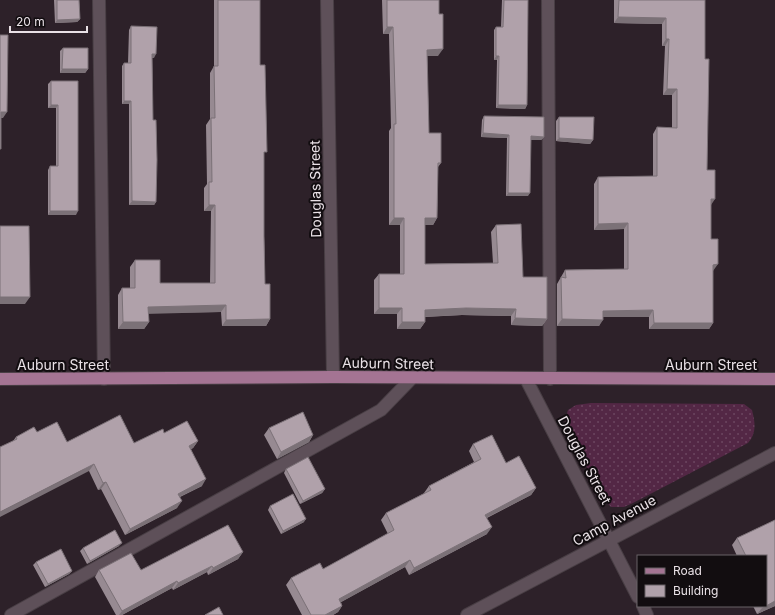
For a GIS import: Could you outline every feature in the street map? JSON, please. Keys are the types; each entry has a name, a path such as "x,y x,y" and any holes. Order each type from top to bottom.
{"main road":[{"name":"Auburn Street","path":"0,379 333,377 775,379"}],"street":[{"path":"99,0 104,378"},
{"name":"Douglas Street","path":"327,0 333,377"},
{"path":"548,0 550,379"},
{"path":"11,615 380,410 412,378"},
{"name":"Douglas Street","path":"526,379 637,595"},
{"name":"Camp Avenue","path":"468,615 775,453"}],"shaded area":[{"path":"591,403 744,404 752,410 754,431 748,443 633,503 624,507 611,507 604,499 569,434 565,420 568,410 576,405"}],"building":[{"path":"57,0 79,0 80,19 57,20"},
{"path":"218,0 260,0 260,65 265,65 267,152 264,152 265,284 270,284 270,319 226,320 226,305 148,307 149,322 123,322 122,288 135,288 135,260 160,260 160,283 215,283 215,205 209,205 209,182 212,182 211,118 215,118 214,66 218,66"},
{"path":"387,0 439,0 439,14 443,14 443,49 427,50 429,133 441,133 441,163 438,163 437,218 425,218 425,264 498,263 496,225 521,224 523,277 547,277 547,319 515,318 516,309 466,308 425,310 425,322 402,322 402,308 379,308 379,274 404,274 404,218 394,218 394,124 396,124 393,27 387,27"},
{"path":"504,0 528,0 527,105 498,105 499,56 496,56 496,27 503,27"},
{"path":"619,0 705,0 705,59 709,59 707,170 715,170 715,199 711,199 711,239 718,239 718,264 713,265 713,323 654,323 653,310 603,311 603,320 562,319 561,277 566,278 565,270 628,269 628,223 598,224 598,177 657,176 657,127 677,128 677,89 667,89 669,39 666,39 666,18 618,17"},
{"path":"131,26 157,27 156,54 152,54 153,120 156,120 156,202 132,201 131,101 124,101 124,63 131,63"},
{"path":"0,35 8,35 7,112 1,112 1,149 0,149"},
{"path":"63,48 88,48 88,69 62,69"},
{"path":"51,81 78,81 78,211 50,211 50,166 58,166 58,105 51,105"},
{"path":"484,116 544,117 544,137 531,136 530,193 508,193 509,135 483,133"},
{"path":"559,117 594,117 593,140 559,138"},
{"path":"0,226 29,226 30,297 0,297"},
{"path":"303,412 313,435 281,452 269,428"},
{"path":"120,415 134,443 163,429 164,433 187,421 198,441 189,446 206,479 178,494 182,501 130,529 106,482 103,483 94,464 0,512 0,447 17,439 16,437 34,427 37,432 57,422 67,442"},
{"path":"492,435 506,463 519,456 536,488 485,515 492,527 414,568 410,560 339,599 342,606 325,615 311,615 291,578 320,563 323,569 394,530 386,513 431,490 429,486 481,459 473,444"},
{"path":"308,457 325,489 303,501 286,469"},
{"path":"293,494 306,519 283,531 270,506"},
{"path":"775,520 775,601 767,605 767,555 746,555 737,538"},
{"path":"228,525 243,552 213,568 212,566 178,583 177,581 122,611 99,570 131,553 141,570"},
{"path":"115,530 122,543 90,561 83,548"},
{"path":"61,549 72,571 48,584 36,562"},
{"path":"219,607 223,615 205,615"}]}
